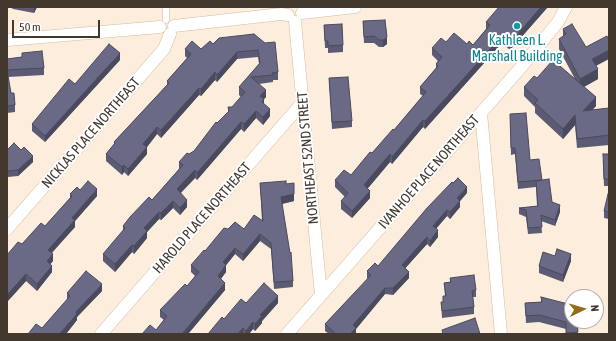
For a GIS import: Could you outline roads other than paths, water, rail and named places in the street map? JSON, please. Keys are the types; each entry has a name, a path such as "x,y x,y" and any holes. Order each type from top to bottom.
{"street":[{"path":"7,40 168,27 281,14 295,17 355,7"},
{"name":"IVANHOE PLACE NORTHEAST","path":"287,334 481,113 558,22 566,7"},
{"name":"NORTHEAST 52ND STREET","path":"295,17 321,295"},
{"name":"NICKLAS PLACE NORTHEAST","path":"7,229 164,48 168,27"},
{"name":"HAROLD PLACE NORTHEAST","path":"101,334 303,102"},
{"path":"481,113 501,334"}],"lane":[{"path":"166,7 168,27"}],"place":[{"name":"Kathleen L. Marshall Building","path":"517,26"}]}
